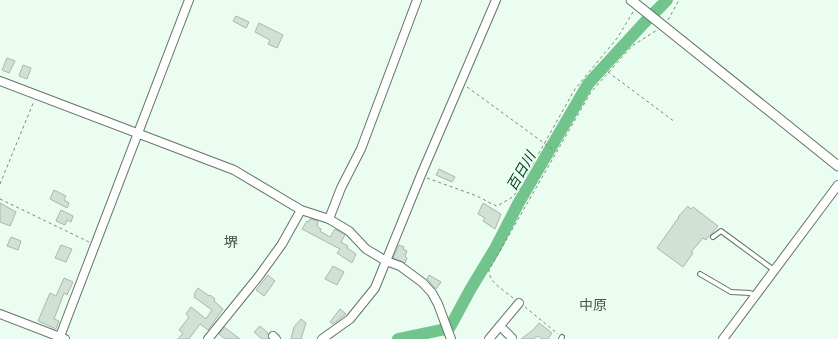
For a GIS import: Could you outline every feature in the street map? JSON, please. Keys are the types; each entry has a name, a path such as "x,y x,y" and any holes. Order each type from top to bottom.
{"street":[{"path":"0,314 61,338 189,0"},
{"path":"329,219 341,188 361,149 417,0"},
{"path":"322,339 350,319 353,311 375,288 460,82 496,0"},
{"path":"637,5 838,166"},
{"path":"0,81 234,170 301,210 329,219 349,231 366,249 386,261 400,266 423,283 432,293 448,331"},
{"path":"724,339 838,184"},
{"path":"208,339 259,276 282,244 301,210"},
{"path":"489,339 519,303"},
{"path":"500,326 512,338"}],"lane":[{"path":"713,237 721,231 774,270"},
{"path":"700,274 731,292 750,293 755,296"}],"path":[{"path":"562,338 492,281 489,276 489,270 591,92 632,46 661,24 679,0"},
{"path":"421,175 477,196 497,206 511,198 516,192 575,89 618,37 637,5"},
{"path":"608,72 675,122"},
{"path":"460,82 556,152"},
{"path":"0,184 36,95"},
{"path":"0,199 95,245"}],"building":[{"path":"236,16 249,22 246,28 233,21"},
{"path":"259,23 283,35 277,48 268,44 270,40 255,32"},
{"path":"7,58 15,61 9,73 2,70"},
{"path":"23,65 31,68 27,79 19,76"},
{"path":"439,169 455,177 452,182 436,175"},
{"path":"54,190 66,196 64,200 69,203 67,208 50,199"},
{"path":"0,203 16,212 10,226 0,222"},
{"path":"483,203 501,214 495,229 483,221 485,218 478,214"},
{"path":"688,206 691,209 693,207 718,226 706,240 703,238 691,252 693,253 683,267 657,248 678,217"},
{"path":"61,210 73,216 71,222 67,220 65,225 56,221"},
{"path":"310,219 318,221 317,226 321,229 320,231 330,237 335,229 345,235 341,242 348,246 347,248 356,254 352,263 337,253 340,249 302,229"},
{"path":"11,237 21,241 18,250 7,246"},
{"path":"61,245 72,249 66,262 55,258"},
{"path":"399,245 404,247 403,249 407,251 405,263 393,258"},
{"path":"333,266 344,272 337,285 325,279"},
{"path":"268,275 275,281 264,296 256,290"},
{"path":"429,275 441,282 436,289 427,279"},
{"path":"64,278 73,282 67,295 64,293 54,319 59,321 56,329 38,321 50,293 56,296"},
{"path":"198,288 215,299 214,301 223,309 208,330 200,324 189,339 178,339 183,333 179,330 189,317 186,314 191,307 206,319 212,310 194,297 194,294"},
{"path":"340,309 346,314 333,324 330,322"},
{"path":"301,319 306,323 301,339 291,339 294,327"},
{"path":"539,323 552,333 548,339 542,339 538,336 533,339 521,339 533,330"},
{"path":"260,326 268,333 269,339 262,339 254,332"},
{"path":"224,327 240,339 225,339 219,334"}],"waterway":[{"name":"百日川","path":"398,339 450,327 496,247 518,204 588,84 667,0"}],"district":[{"name":"堺","path":"231,242"},
{"name":"中原","path":"593,305"}]}
